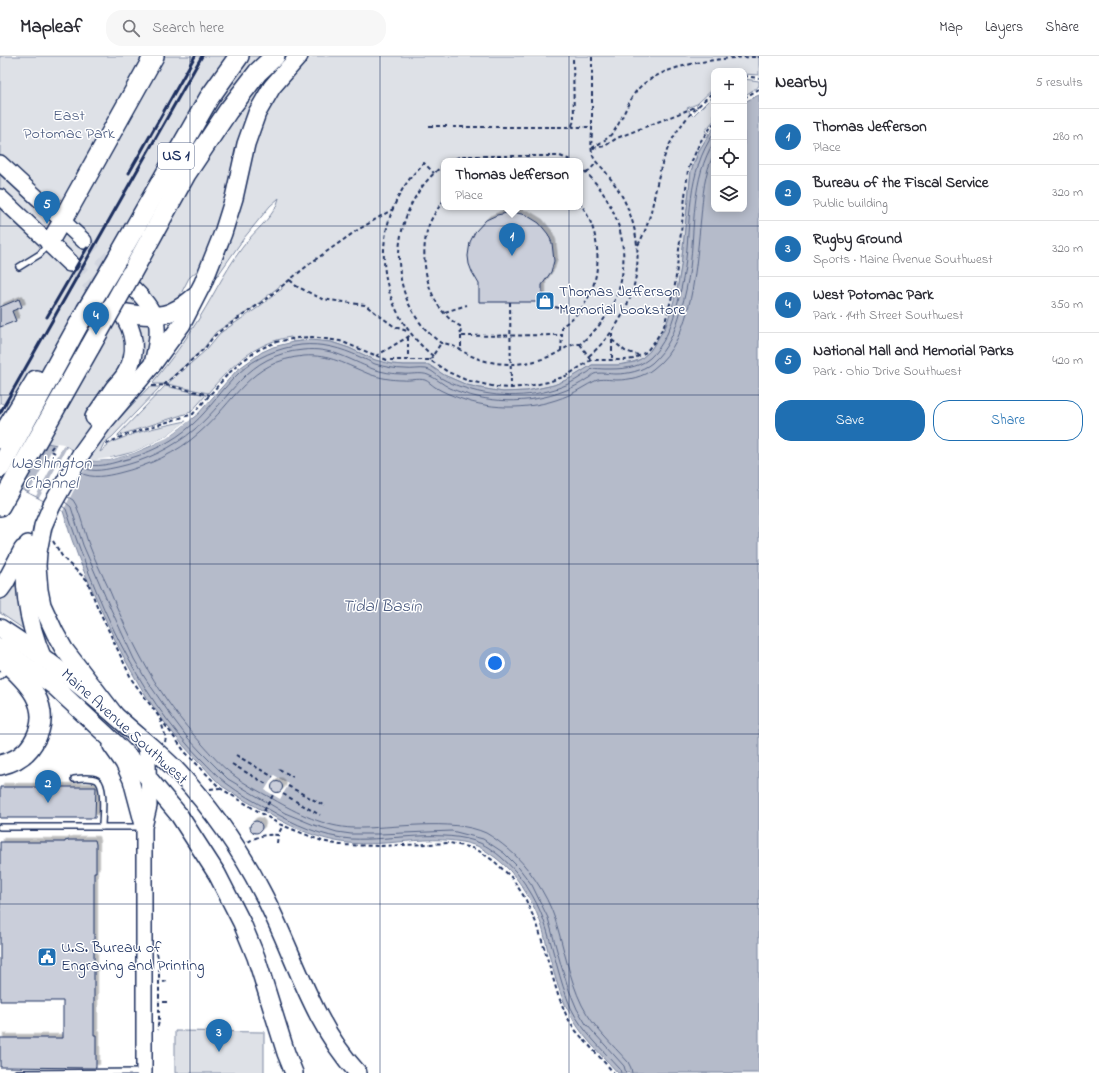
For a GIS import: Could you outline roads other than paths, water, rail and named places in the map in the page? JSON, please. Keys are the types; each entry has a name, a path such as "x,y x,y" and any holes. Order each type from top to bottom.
{"highway":[{"path":"62,221 154,56"},
{"name":"US 1","path":"23,413 47,362 86,311 209,98 239,56"},
{"path":"186,174 204,133 215,115 236,84 260,56"},
{"name":"US 1","path":"3,501 90,347 132,282 186,174 237,97 258,72 275,56"},
{"path":"0,439 23,413"},
{"path":"0,468 23,413"},
{"path":"0,765 15,760 31,747 39,730 41,720 40,706 34,694 22,678 4,666"}],"main road":[{"path":"77,452 152,365 182,324 215,256 228,222 247,139 257,113 272,87 299,56"},
{"path":"0,163 84,241"},
{"path":"0,197 70,263"},
{"path":"49,243 62,221"},
{"path":"132,282 155,315 157,342 152,365"},
{"path":"0,590 10,575 30,534 77,452 88,425 126,374 134,348 134,339 127,320 121,312 137,315 164,314 174,311 197,295"},
{"path":"48,503 38,552 38,584 42,605 64,649 114,714"},
{"path":"30,534 25,569 26,598 41,655 54,686"},
{"name":"Maine Avenue Southwest","path":"0,628 41,655 89,692 179,773 223,829 244,859 273,912 316,1010 340,1051 358,1073"},
{"name":"Maine Avenue Southwest","path":"0,647 54,686 120,748 149,779 179,815 217,874 234,906 256,957 286,1053 294,1073"},
{"path":"98,728 123,763 131,780 144,827"},
{"path":"141,738 148,755 149,779 149,806 144,827 144,1072"}],"lane":[{"path":"19,267 40,254 49,243"},
{"path":"74,778 93,779 98,781 101,785 103,794 102,827"},
{"path":"0,827 144,827"},
{"path":"17,1073 144,1072"}],"water":[{"name":"Tidal Basin","path":"759,95 759,1073 618,1073 579,1029 565,1004 559,988 551,964 542,927 536,912 522,886 510,871 496,858 477,846 460,842 425,840 371,844 353,843 326,839 308,833 291,826 238,797 222,786 184,746 154,708 117,645 82,568 63,511 0,478 0,403 11,408 47,443 67,447 90,461 97,461 110,460 134,453 151,446 174,433 198,414 237,370 262,352 273,347 293,342 311,340 331,342 349,348 375,360 391,364 429,365 444,375 467,385 503,392 527,391 554,385 571,378 592,365 618,365 635,362 650,351 666,326 677,291 681,267 691,171 700,149 711,132 711,212 747,212 747,101"}],"tunnel":[{"path":"84,241 119,275"},
{"path":"70,263 121,312"}],"railway":[{"path":"129,173 195,56"},
{"path":"0,413 202,56"},
{"path":"47,317 87,248"}],"place":[{"name":"National Mall and Memorial Parks","path":"47,224"},
{"name":"Thomas Jefferson","path":"512,256"},
{"name":"Thomas Jefferson Memorial bookstore","path":"545,301"},
{"name":"West Potomac Park","path":"96,335"},
{"name":"Bureau of the Fiscal Service","path":"48,803"},
{"name":"U.S. Bureau of Engraving and Printing","path":"47,957"},
{"name":"Rugby Ground","path":"219,1052"}],"park label":[{"name":"East Potomac Park","path":"69,125"}],"water label":[{"name":"Washington Channel","path":"51,473"}]}
